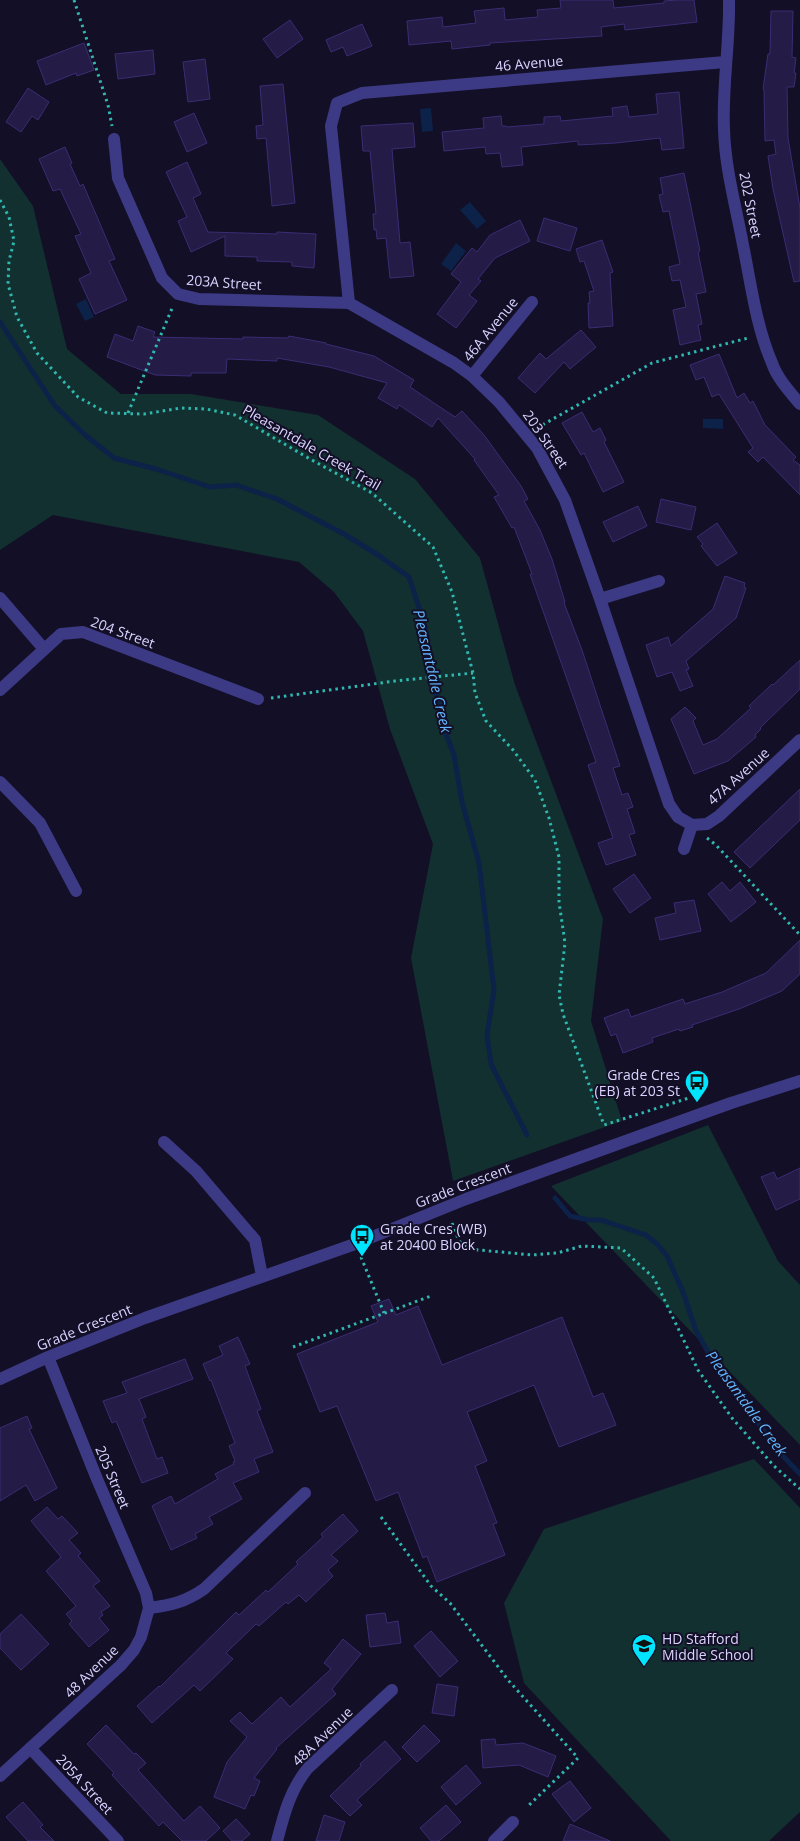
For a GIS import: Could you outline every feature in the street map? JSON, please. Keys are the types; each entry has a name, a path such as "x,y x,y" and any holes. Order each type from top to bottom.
{"street":[{"name":"202 Street","path":"729,0 730,19 725,62 725,149 755,304 772,365 800,404"},
{"name":"46 Avenue","path":"349,303 331,126 337,103 362,93 725,62"},
{"name":"203A Street","path":"114,139 118,178 162,278 178,294 199,299 349,303"},
{"name":"46A Avenue","path":"472,376 532,302"},
{"name":"203 Street","path":"349,303 437,352 472,376 489,391 521,427 546,462 565,500 669,804 678,817 692,825"},
{"path":"600,599 659,581"},
{"path":"0,598 44,649 0,690"},
{"name":"204 Street","path":"44,649 61,634 83,632 258,699"},
{"name":"47A Avenue","path":"692,825 707,824 719,816 800,740"},
{"path":"0,782 40,823 76,891"},
{"path":"684,849 692,825"},
{"name":"Grade Crescent","path":"0,1379 48,1357 145,1318 355,1244 458,1202 612,1146 731,1103 800,1081"},
{"path":"164,1142 196,1170 255,1240 262,1276"},
{"name":"205 Street","path":"48,1357 97,1479 141,1578 149,1608"},
{"path":"149,1608 173,1605 190,1599 204,1589 305,1493"},
{"name":"48 Avenue","path":"0,1776 121,1666 134,1650 141,1637 149,1608"},
{"name":"48A Avenue","path":"277,1841 288,1800 299,1779 308,1768 392,1690"},
{"name":"205A Street","path":"30,1748 118,1841"},
{"path":"494,1841 513,1822"}],"path":[{"path":"74,0 108,105 114,139"},
{"name":"Pleasantdale Creek Trail","path":"0,200 9,217 14,241 9,261 8,284 18,317 36,353 78,397 107,413 144,414 181,408 206,409 235,414 310,459 372,493 433,547 452,592 473,673 475,693 486,721 513,750 535,780 549,818 559,857 559,902 565,942 558,995 604,1125 689,1098"},
{"path":"128,413 178,294"},
{"path":"537,428 652,363 748,338"},
{"path":"258,699 395,680 473,673"},
{"path":"692,825 716,845 800,935"},
{"path":"452,1223 459,1241 469,1249 532,1254 557,1253 582,1246 620,1248 654,1278 698,1370 732,1418 774,1466 800,1489"},
{"path":"361,1257 384,1313"},
{"path":"293,1347 431,1296"},
{"path":"381,1517 431,1586 450,1603 508,1680 578,1758 528,1806"}],"green space":[{"path":"0,159 33,206 67,349 121,394 191,394 318,415 415,479 480,558 515,685 603,919 591,1021 622,1121 453,1181 411,958 433,844 390,729 363,631 334,592 299,562 53,515 0,550"},
{"path":"708,1125 778,1261 800,1285 800,1445 551,1186"},
{"path":"754,1459 800,1508 800,1812 769,1841 671,1841 524,1683 504,1603 544,1529"}],"water":[{"path":"431,108 433,131 422,132 420,109"},
{"path":"470,202 486,221 477,229 460,210"},
{"path":"456,243 466,251 451,271 441,264"},
{"path":"86,299 94,317 85,321 76,304"},
{"path":"703,419 723,419 723,429 703,428"}],"building":[{"path":"560,0 613,0 614,8 664,3 664,1 694,0 697,22 625,30 624,24 601,27 602,36 490,43 490,45 452,49 451,41 409,45 407,21 442,17 443,27 476,23 474,11 504,8 505,20 538,17 537,10 561,8"},
{"path":"771,11 793,11 792,57 796,58 794,73 796,73 794,87 787,87 788,138 800,208 800,281 794,282 773,189 768,156 776,154 774,140 765,141 763,89 768,54 770,54"},
{"path":"290,20 303,39 277,58 263,39"},
{"path":"362,24 372,46 347,56 343,47 331,52 326,40"},
{"path":"84,43 94,70 77,76 76,73 46,85 37,61"},
{"path":"153,50 155,74 118,79 115,54"},
{"path":"205,59 210,99 188,102 183,62"},
{"path":"283,84 295,203 272,206 266,138 257,139 256,126 263,125 260,86"},
{"path":"28,88 49,102 38,120 32,116 21,132 6,122"},
{"path":"679,92 684,148 662,150 660,138 578,145 578,141 521,147 523,165 502,167 500,153 486,154 485,147 444,151 442,132 484,128 483,118 501,116 502,126 507,127 544,124 544,117 560,116 561,121 613,116 612,108 627,106 629,117 658,114 656,94"},
{"path":"194,113 207,143 187,152 174,122"},
{"path":"413,123 415,147 392,149 400,243 410,242 414,276 390,278 386,238 377,239 376,229 374,230 373,214 376,214 370,151 363,151 361,126"},
{"path":"65,147 72,163 70,164 80,186 83,184 115,259 109,261 127,300 95,314 79,279 91,273 75,236 81,234 60,189 53,191 39,159"},
{"path":"187,162 201,194 193,198 208,232 316,234 314,268 292,266 292,262 257,261 257,257 225,256 225,236 191,252 178,221 187,217 166,172"},
{"path":"684,173 700,251 698,252 706,292 696,294 702,324 698,325 701,340 680,345 673,310 686,307 680,280 672,281 669,267 680,264 669,211 663,212 659,195 663,194 660,178"},
{"path":"544,218 577,228 570,251 537,241"},
{"path":"520,220 530,241 495,258 478,279 481,281 469,295 477,301 456,328 437,314 461,282 451,274 472,248 477,252 490,235"},
{"path":"602,240 613,272 610,273 613,326 589,328 589,292 594,291 584,261 580,262 576,249"},
{"path":"138,326 155,332 153,337 243,339 243,337 288,338 289,336 326,343 374,356 414,380 410,387 455,417 462,411 484,435 521,486 528,499 524,501 540,530 552,559 564,603 582,650 620,766 613,768 622,795 628,793 633,807 627,809 635,833 629,835 636,855 606,865 598,843 613,838 588,765 596,762 530,574 532,574 514,527 512,528 494,497 499,495 475,459 438,418 432,427 399,405 397,409 378,398 387,383 329,367 277,358 277,361 227,359 226,373 191,373 191,376 155,375 107,357 115,334 133,341"},
{"path":"581,330 596,347 570,369 564,362 535,393 518,378 540,353 546,359"},
{"path":"719,354 737,398 744,393 750,403 753,401 765,425 796,457 793,460 800,465 800,495 763,457 758,462 748,452 753,448 719,394 712,397 704,377 696,380 690,365"},
{"path":"582,412 593,432 600,428 606,440 604,442 624,482 603,492 584,453 581,455 562,423"},
{"path":"661,499 696,507 691,530 656,522"},
{"path":"638,506 647,526 613,542 603,522"},
{"path":"717,523 737,553 717,566 701,546 703,544 697,537"},
{"path":"725,576 745,583 744,587 746,588 736,618 686,661 689,669 686,670 693,686 680,691 672,672 657,677 646,645 668,637 671,646 713,609"},
{"path":"800,660 800,689 760,728 755,735 756,737 728,761 694,774 671,719 685,707 696,718 693,721 703,745 717,739 751,708 749,706 772,684"},
{"path":"800,789 800,820 750,868 734,852"},
{"path":"634,874 651,898 630,913 613,889"},
{"path":"722,882 730,891 740,882 756,902 731,922 708,894"},
{"path":"694,900 701,931 660,940 655,918 676,913 674,903"},
{"path":"800,940 800,974 782,991 739,1009 692,1025 693,1027 680,1031 679,1029 652,1038 653,1042 623,1053 616,1034 611,1036 604,1018 628,1009 631,1017 683,999 685,1004 722,992 766,973"},
{"path":"800,1168 800,1199 776,1210 761,1177 774,1172 777,1179"},
{"path":"389,1299 396,1315 418,1306 442,1365 562,1317 593,1397 603,1393 616,1425 559,1447 534,1385 467,1412 487,1461 475,1466 497,1523 493,1524 505,1555 437,1582 427,1556 423,1558 398,1492 376,1501 337,1406 320,1412 297,1354 378,1322 371,1306"},
{"path":"238,1337 250,1364 245,1366 261,1409 257,1411 273,1452 254,1459 259,1472 233,1483 242,1499 209,1517 213,1524 195,1534 197,1538 171,1550 152,1506 171,1496 175,1504 218,1479 215,1474 234,1464 233,1462 235,1461 229,1446 235,1443 203,1364 223,1355 219,1346"},
{"path":"185,1359 193,1379 139,1399 146,1417 142,1419 157,1459 162,1457 168,1473 142,1483 116,1421 112,1423 103,1401 127,1393 122,1382"},
{"path":"27,1416 32,1428 29,1429 57,1488 35,1501 26,1485 0,1501 0,1428"},
{"path":"47,1507 58,1519 62,1516 78,1533 69,1540 81,1553 78,1556 100,1581 93,1586 110,1606 101,1612 103,1615 99,1618 109,1630 89,1647 69,1624 72,1621 66,1614 76,1606 46,1571 61,1557 31,1521"},
{"path":"343,1514 358,1531 331,1555 338,1561 328,1570 333,1576 306,1602 299,1595 288,1604 286,1602 259,1626 256,1624 226,1653 233,1659 200,1691 194,1685 152,1723 137,1706 160,1687 236,1612 239,1615 266,1590 268,1592 298,1564 296,1562 323,1537 321,1534"},
{"path":"385,1613 387,1623 398,1621 401,1643 370,1647 366,1615"},
{"path":"21,1614 49,1644 21,1670 0,1648 0,1634"},
{"path":"431,1631 458,1661 440,1677 414,1646"},
{"path":"343,1639 361,1654 332,1689 336,1694 276,1748 254,1778 260,1781 254,1796 251,1795 245,1809 214,1797 227,1762 247,1737 230,1721 240,1712 252,1724 281,1697 290,1707 331,1669 324,1663"},
{"path":"437,1684 458,1687 454,1716 432,1713"},
{"path":"106,1725 134,1754 136,1753 146,1763 138,1770 184,1821 200,1806 220,1828 206,1841 182,1841 163,1822 159,1826 112,1775 114,1773 87,1744"},
{"path":"424,1725 440,1741 417,1762 402,1747"},
{"path":"495,1739 496,1745 523,1743 556,1756 548,1777 519,1765 483,1768 481,1740"},
{"path":"385,1741 401,1759 357,1800 362,1805 350,1816 330,1796"},
{"path":"466,1765 481,1783 456,1805 441,1787"},
{"path":"570,1781 591,1808 574,1822 552,1794"},
{"path":"23,1802 43,1825 40,1827 54,1841 28,1841 6,1817"},
{"path":"446,1805 461,1822 439,1841 431,1841 420,1828"},
{"path":"324,1815 345,1822 339,1841 316,1841"},
{"path":"236,1819 250,1834 242,1841 232,1841 223,1831"},
{"path":"570,1824 610,1841 563,1841"}],"waterway":[{"name":"Pleasantdale Creek","path":"0,322 55,406 84,434 114,458 156,469 210,487 236,485 277,499 344,534 409,577 425,626 441,721 454,755 462,802 479,863 494,990 487,1035 491,1064 527,1135"},
{"name":"Pleasantdale Creek","path":"555,1198 570,1216 589,1220 601,1220 646,1235 658,1245 667,1256 683,1292 696,1331 716,1366 782,1455 800,1474"}],"place":[{"name":"Grade Cres (EB) at 203 St","path":"697,1103"},
{"name":"Grade Cres (WB) at 20400 Block","path":"362,1257"},
{"name":"HD Stafford Middle School","path":"644,1667"}]}
